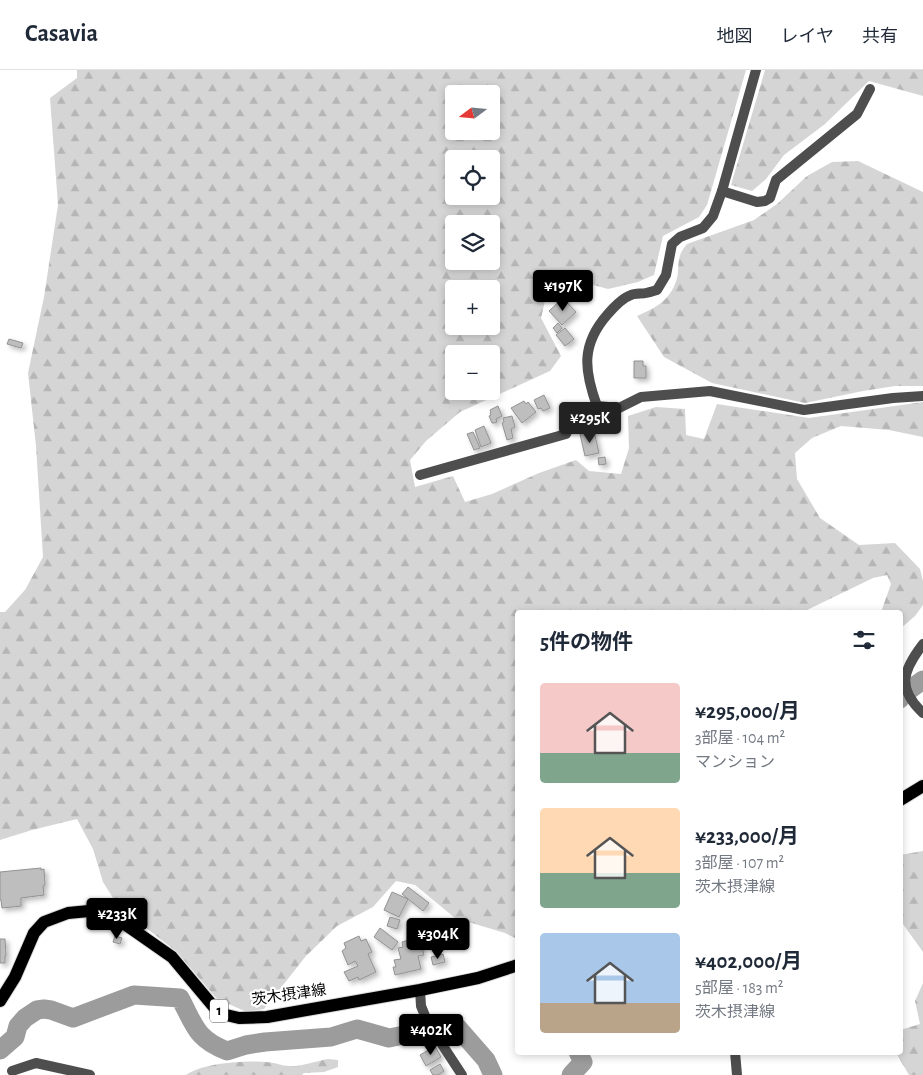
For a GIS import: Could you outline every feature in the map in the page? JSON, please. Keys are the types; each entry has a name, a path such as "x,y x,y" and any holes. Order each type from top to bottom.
{"main road":[{"path":"903,798 923,786"},
{"name":"茨木摂津線","path":"0,1001 15,977 34,933 44,922 68,913 89,911 119,920 172,957 213,1006 222,1014 239,1018 267,1016 420,990 478,978 515,966"}],"street":[{"path":"597,406 590,386 587,366 589,344 598,326 613,308 632,294 646,294 658,290 666,275 672,244 680,237 703,228 713,216 722,191 756,70"},
{"path":"722,191 757,202 770,198 776,180 857,114 870,89"},
{"path":"420,475 566,434 576,414 597,406 619,408 641,397 710,392 804,410 893,398 923,396"},
{"path":"922,710 913,703 904,680 906,668 923,644"},
{"path":"420,990 421,1006 428,1022 462,1075"},
{"path":"735,1055 738,1075"},
{"path":"12,1071 36,1063 90,1075"}],"green space":[{"path":"77,70 746,70 707,205 699,217 663,236 654,275 638,282 608,289 582,282 547,292 541,318 561,356 550,371 500,394 500,345 445,345 445,400 486,400 460,412 426,441 410,460 415,487 453,476 465,502 492,494 539,473 576,460 589,471 621,474 629,448 628,416 656,407 685,409 686,435 704,439 717,404 809,418 923,402 923,437 889,430 841,426 812,438 795,453 797,479 820,518 859,545 895,543 920,569 923,581 923,605 915,616 903,626 903,610 882,610 891,584 887,575 873,578 807,610 515,610 515,938 505,933 455,918 415,885 396,881 373,907 337,926 306,956 264,1009 247,1012 217,999 177,952 118,906 103,882 93,849 77,819 0,840 0,612 5,612 25,590 43,557 36,446 28,373 44,297 58,205 50,98 77,78"},
{"path":"765,70 923,70 923,96 869,81 825,124 784,155 766,179 752,191 731,185"},
{"path":"858,161 923,192 923,386 895,386 805,403 712,383 664,357 637,316 654,308 668,296 677,279 680,255 687,244 754,220 777,204 807,176 832,162"},
{"path":"923,851 923,952 903,924 903,854"},
{"path":"923,983 923,1075 909,1075 897,1055 903,1055 903,1029 920,1024 915,1001"},
{"path":"328,1059 338,1060 338,1067 324,1072 304,1073 302,1075 186,1075 202,1068 224,1063 257,1061 294,1066"}],"building":[{"path":"563,298 576,312 562,325 549,311"},
{"path":"558,323 562,328 557,333 553,328"},
{"path":"565,328 574,339 565,346 556,335"},
{"path":"9,339 23,343 21,348 7,344"},
{"path":"634,361 643,361 643,366 646,366 646,378 634,378"},
{"path":"544,395 550,408 543,411 541,408 538,409 534,400"},
{"path":"524,401 526,404 528,402 536,412 522,423 511,408"},
{"path":"498,406 502,416 496,419 497,422 492,423 489,416 491,415 490,410"},
{"path":"512,416 515,427 511,429 513,438 507,440 502,423 504,422 503,418"},
{"path":"484,426 491,443 481,447 475,430"},
{"path":"594,431 599,453 585,456 580,434"},
{"path":"473,432 480,448 474,450 467,434"},
{"path":"605,457 606,464 599,465 598,458"},
{"path":"41,868 41,870 44,869 44,895 21,898 21,906 2,908 0,900 0,872"},
{"path":"408,887 429,903 423,911 402,894"},
{"path":"392,892 408,899 399,917 384,910"},
{"path":"390,917 400,920 397,929 387,926"},
{"path":"450,924 453,935 440,940 436,929"},
{"path":"380,928 398,942 392,950 374,937"},
{"path":"115,936 122,938 120,944 113,942"},
{"path":"359,936 361,941 366,939 372,952 368,954 376,972 359,980 358,977 349,981 344,972 358,966 355,961 348,965 342,951 346,948 344,943"},
{"path":"416,938 416,941 420,940 424,955 418,956 421,969 395,975 393,967 396,967 394,960 401,959 398,948 403,947 402,942"},
{"path":"0,939 5,939 5,963 0,963"},
{"path":"443,954 445,962 433,965 431,957"},
{"path":"435,1046 441,1057 426,1066 420,1055"},
{"path":"440,1064 444,1071 438,1075 433,1075 430,1070"}],"waterway":[{"path":"903,695 923,680"},
{"path":"0,1050 15,1037 18,1026 25,1018 37,1010 51,1010 73,1018 134,995 180,998 193,1024 202,1036 209,1042 227,1051 265,1042 331,1037 357,1029 389,1038 414,1033 441,1024 458,1028 486,1060 493,1075"},
{"path":"571,1075 583,1062 580,1055"}]}
